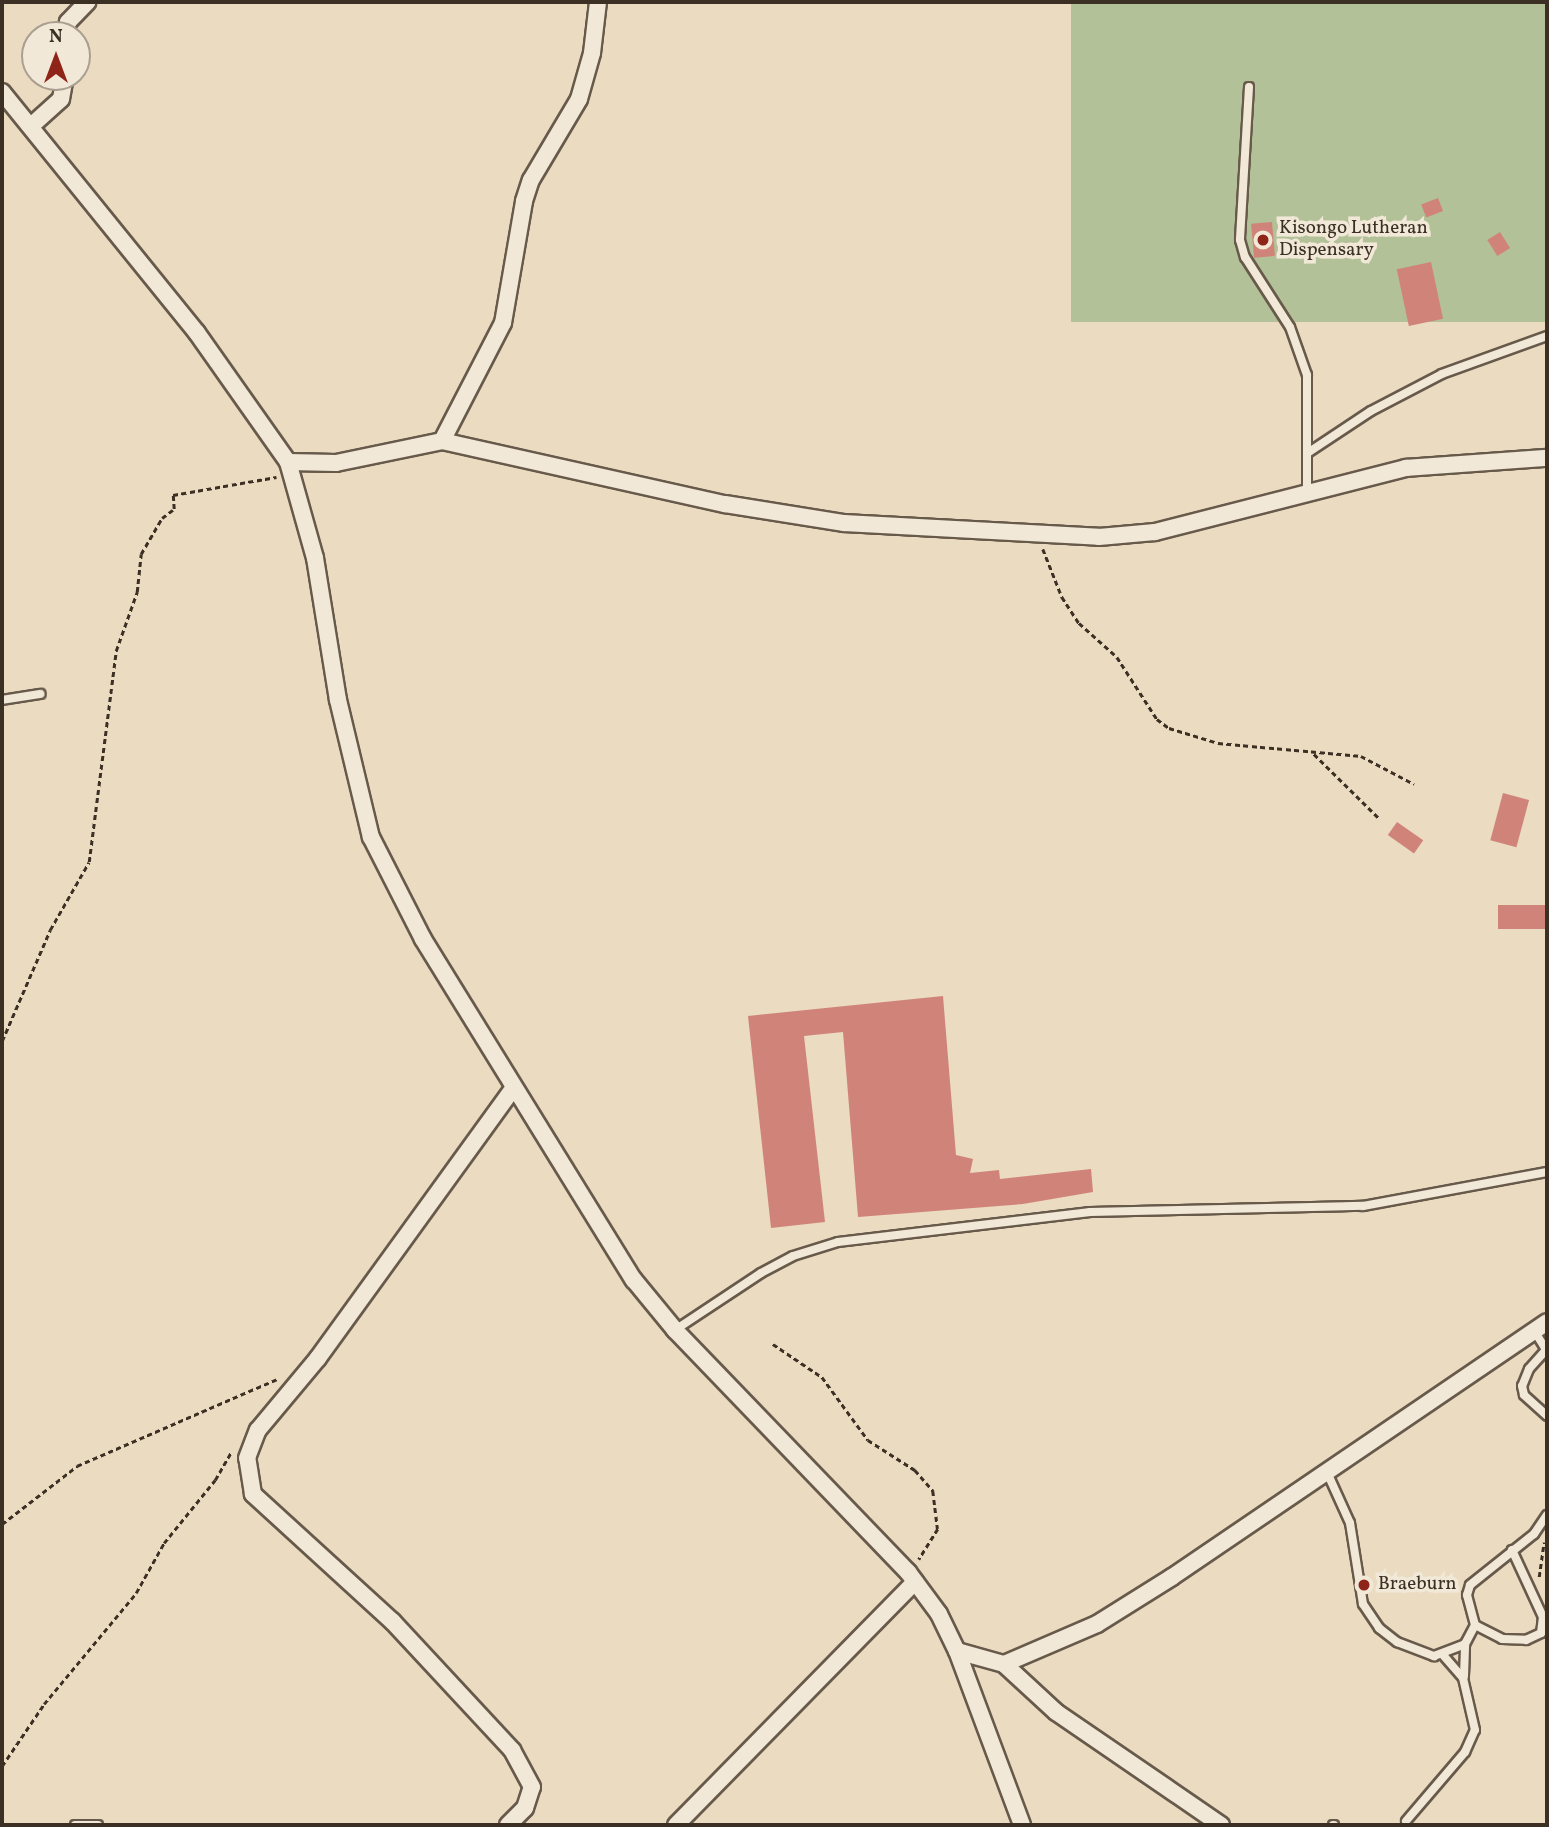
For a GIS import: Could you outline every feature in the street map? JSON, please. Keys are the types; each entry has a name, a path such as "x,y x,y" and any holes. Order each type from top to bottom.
{"street":[{"path":"69,21 87,2"},
{"path":"442,441 500,332 524,201 579,99 592,52 598,2"},
{"path":"31,126 61,99 62,91"},
{"path":"2,92 197,333 291,468 315,558 338,700 371,836 424,939 596,1226 675,1330 911,1577 957,1651 1022,1825"},
{"path":"291,468 335,463 442,441 725,504 817,519 1037,537 1155,531 1406,468 1547,458"},
{"path":"508,1825 525,1808 532,1787 512,1750 393,1622 253,1494 247,1458 258,1430 318,1358 513,1089"},
{"path":"1004,1664 1097,1624 1541,1327"},
{"path":"676,1825 911,1577"},
{"path":"957,1651 1004,1664 1056,1712 1221,1825"}],"lane":[{"path":"1249,87 1240,240 1245,257 1298,344 1307,375 1307,491"},
{"path":"1309,452 1371,411 1442,374 1547,336"},
{"path":"2,700 41,694"},
{"path":"675,1330 772,1267 838,1242 1090,1212 1363,1206 1547,1172"},
{"path":"1541,1327 1547,1351 1529,1369 1522,1386 1524,1395 1547,1416"},
{"path":"1326,1470 1350,1523 1363,1604 1379,1628 1419,1653 1443,1655 1465,1644"},
{"path":"1406,1821 1472,1739 1475,1721 1464,1678 1465,1644 1475,1625 1467,1595 1470,1585 1534,1534 1547,1516"},
{"path":"1475,1625 1502,1639 1526,1640 1544,1635 1543,1617 1512,1550"},
{"path":"1443,1655 1464,1678"},
{"path":"75,1825 97,1825"}],"path":[{"path":"2,1041 50,930 89,862 116,651 137,592 141,554 162,518 174,509 173,495 291,468"},
{"path":"1037,537 1062,597 1079,623 1117,657 1144,701 1169,728 1218,743 1314,754 1361,756 1414,784"},
{"path":"1314,754 1378,818"},
{"path":"773,1344 822,1377 868,1440 915,1470 933,1491 935,1535 911,1577"},
{"path":"2,1524 76,1466 283,1376"},
{"path":"2,1766 44,1704 136,1593 164,1542 233,1450"},
{"path":"1538,1582 1544,1546"}],"green space":[{"path":"1071,2 1547,2 1547,322 1071,322"}],"building":[{"path":"1438,198 1443,211 1426,218 1421,204"},
{"name":"Kisongo Lutheran Dispensary","path":"1272,222 1275,256 1254,258 1251,224"},
{"path":"1500,232 1510,248 1497,256 1487,240"},
{"path":"1431,262 1443,319 1409,326 1397,269"},
{"path":"1503,793 1529,800 1516,847 1490,840"},
{"path":"1397,822 1423,840 1414,853 1388,835"},
{"path":"1498,905 1547,905 1547,929 1498,929"},
{"path":"943,996 956,1155 973,1159 970,1173 999,1170 1000,1179 1091,1169 1093,1192 1023,1204 858,1217 843,1032 804,1036 825,1222 771,1228 748,1016"}],"place":[{"name":"Kisongo Lutheran Dispensary","path":"1263,240"},
{"name":"Braeburn","path":"1364,1585"}]}
